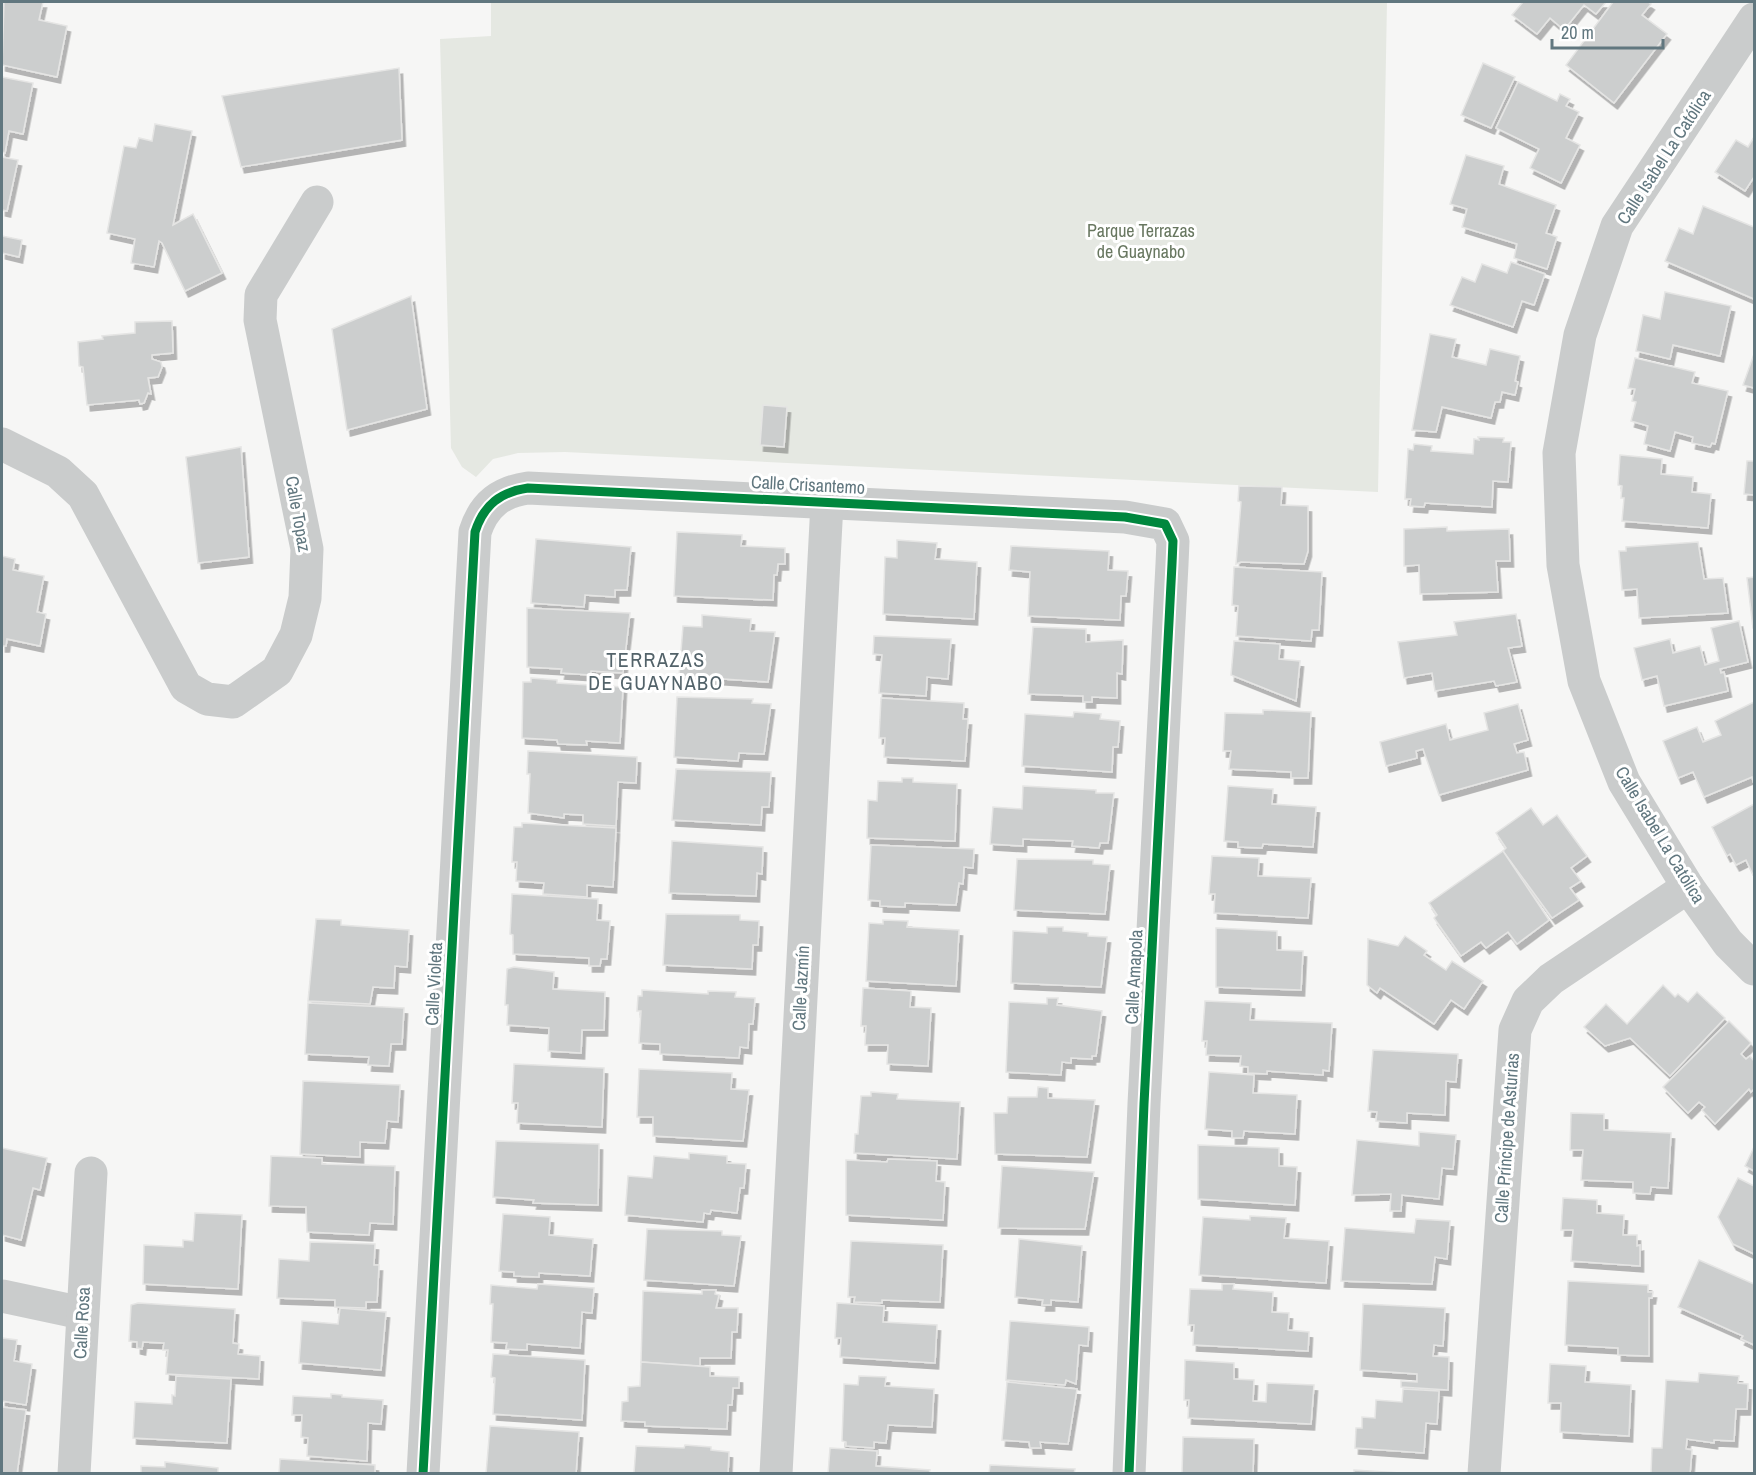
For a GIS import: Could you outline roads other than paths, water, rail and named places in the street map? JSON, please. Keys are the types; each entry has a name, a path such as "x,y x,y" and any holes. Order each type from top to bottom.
{"street":[{"path":"1740,2 1755,12"},
{"name":"Calle Isabel La Católica","path":"1755,19 1617,226 1580,335 1559,453 1563,565 1584,681 1624,782 1688,887 1728,943 1755,969"},
{"name":"Calle Topaz","path":"2,444 58,472 83,495 186,687 207,699 232,702 277,671 296,635 305,598 307,549 260,320 261,295 317,202"},
{"name":"Calle Crisantemo","path":"493,501 510,491 528,488 1125,518"},
{"name":"Calle Violeta","path":"423,1473 475,532 479,517 493,501"},
{"name":"Calle Jazmín","path":"776,1473 827,503"},
{"name":"Calle Amapola","path":"1125,518 1164,524 1173,541 1129,1473"},
{"name":"Calle Príncipe de Asturias","path":"1484,1473 1515,1030 1528,1001 1551,979 1688,887"},
{"name":"Calle Rosa","path":"74,1473 91,1173"},
{"path":"2,1296 82,1313"}],"district":[{"name":"TERRAZAS DE GUAYNABO","path":"656,672"}],"park label":[{"name":"Parque Terrazas de Guaynabo","path":"1141,241"}]}
